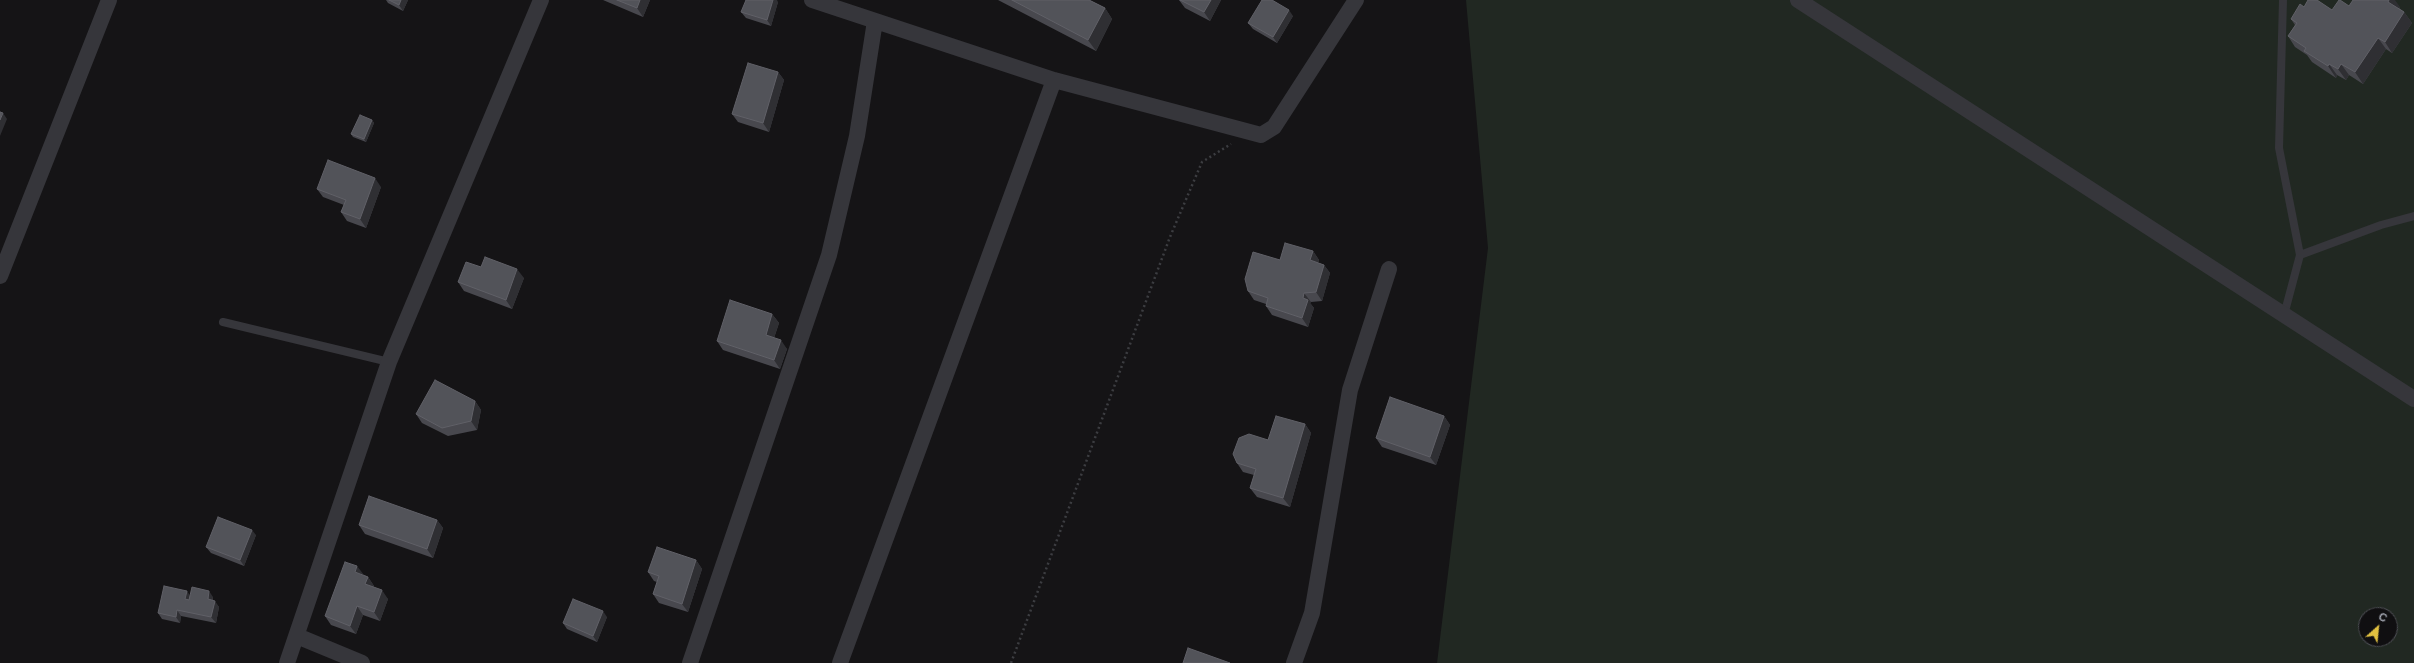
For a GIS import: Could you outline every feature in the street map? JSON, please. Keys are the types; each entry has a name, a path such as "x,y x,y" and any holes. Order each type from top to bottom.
{"street":[{"path":"0,276 108,0"},
{"path":"287,663 389,362 542,0"},
{"path":"812,0 1054,80 1249,133 1262,135 1274,127 1356,0"},
{"path":"1798,0 2414,399"},
{"path":"690,663 829,255 857,136 875,22"},
{"path":"840,663 1054,80"},
{"path":"1294,663 1312,613 1350,390 1390,269"},
{"path":"297,636 362,663"}],"lane":[{"path":"2283,0 2279,148 2300,255 2284,314"},
{"path":"2300,255 2381,225 2414,216"},
{"path":"223,322 389,362"}],"path":[{"path":"1011,663 1170,237 1202,162 1249,133"}],"shaded area":[{"path":"1466,0 2414,0 2414,663 1437,663 1488,248"}],"building":[{"path":"389,0 401,0 399,5"},
{"path":"617,0 640,0 637,8"},
{"path":"746,0 773,0 767,20 741,12"},
{"path":"1012,0 1089,0 1105,8 1088,40"},
{"path":"1180,0 1211,0 1204,12"},
{"path":"1262,0 1272,0 1289,10 1273,37 1248,23"},
{"path":"2308,0 2317,0 2332,10 2339,0 2349,6 2353,0 2389,0 2388,2 2404,12 2385,42 2378,38 2355,72 2341,64 2338,69 2329,64 2328,66 2304,51 2306,48 2288,36 2297,23 2291,19 2300,4 2304,7"},
{"path":"748,63 778,72 763,123 732,114"},
{"path":"0,112 3,113 0,120"},
{"path":"360,115 372,120 364,139 351,134"},
{"path":"328,160 375,178 360,219 341,212 346,200 317,189"},
{"path":"1285,243 1313,251 1310,260 1324,265 1316,292 1304,293 1303,298 1308,300 1302,318 1266,306 1268,298 1248,291 1245,279 1253,252 1280,260"},
{"path":"485,257 517,269 506,300 458,282 466,262 481,267"},
{"path":"730,300 772,314 766,335 781,340 774,360 717,341"},
{"path":"435,380 475,401 471,421 442,428 416,414"},
{"path":"1390,397 1444,416 1430,457 1376,438"},
{"path":"1276,416 1305,424 1283,498 1250,488 1256,469 1237,463 1233,454 1239,438 1249,434 1268,440"},
{"path":"369,496 437,520 427,549 359,525"},
{"path":"218,517 252,530 240,560 206,547"},
{"path":"657,547 696,560 682,604 653,594 659,576 648,572"},
{"path":"345,562 357,566 355,572 368,577 365,584 382,590 374,612 357,606 350,626 325,616"},
{"path":"164,586 187,591 185,599 189,600 192,587 209,591 208,599 215,601 211,617 177,610 176,617 158,613"},
{"path":"573,599 603,611 593,636 563,623"},
{"path":"1188,648 1230,663 1183,663"}]}
